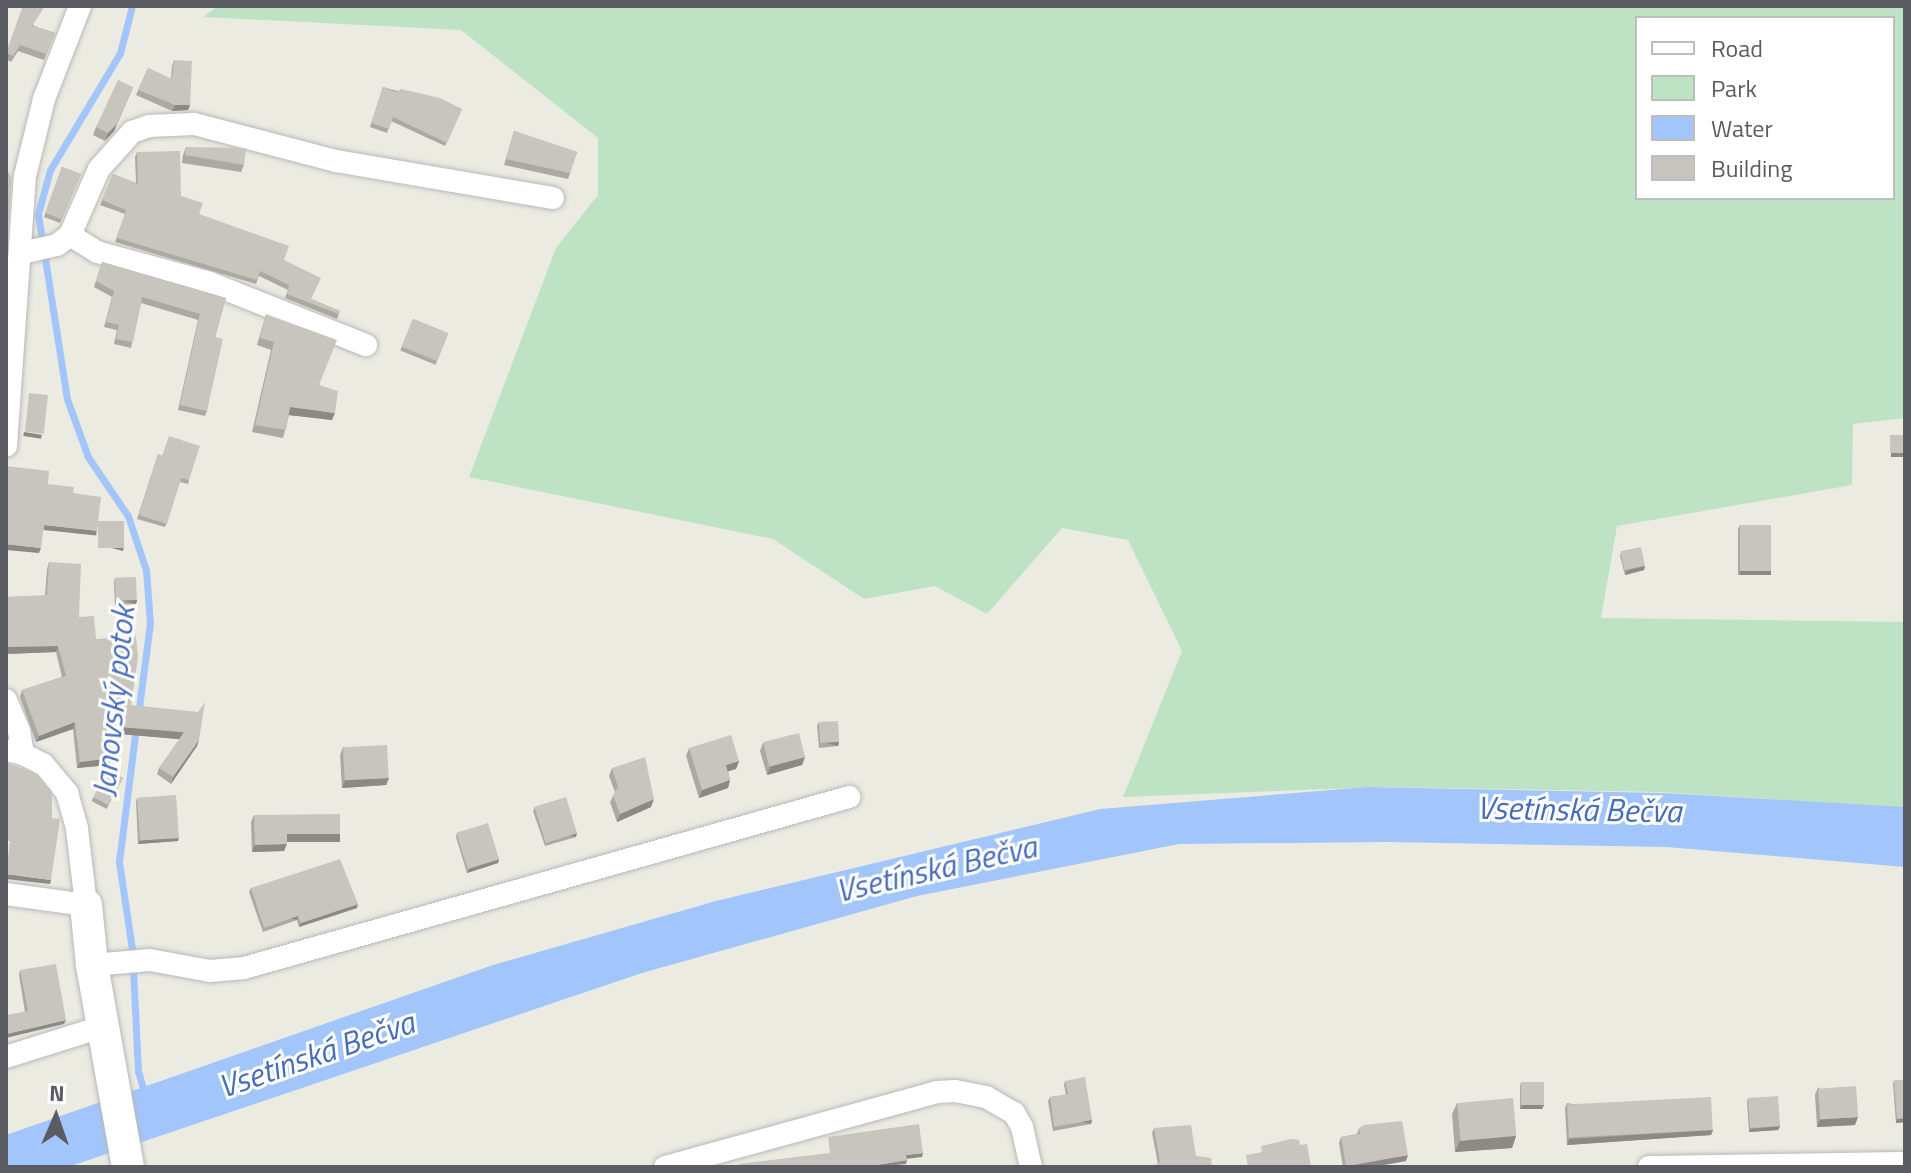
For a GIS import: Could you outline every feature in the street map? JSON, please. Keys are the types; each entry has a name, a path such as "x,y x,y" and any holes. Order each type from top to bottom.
{"street":[{"path":"6,446 28,252 25,176 44,99 80,6"},
{"path":"63,240 99,169 132,132 149,126 194,124 336,161 553,198"},
{"path":"28,252 63,240 210,283 366,345"},
{"path":"6,700 19,731 15,752 51,770 67,793 77,829 86,905 106,963 107,1034 128,1167"},
{"path":"106,963 150,960 210,971 244,968 849,797"},
{"path":"6,894 86,905"},
{"path":"6,1057 107,1034"},
{"path":"665,1167 937,1092 955,1091 986,1097 1014,1113 1022,1127 1031,1167"},
{"path":"1649,1167 1905,1163"}],"green space":[{"path":"218,6 1905,6 1905,418 1853,424 1852,485 1617,526 1601,618 1905,622 1905,808 1660,792 1380,787 1123,797 1182,651 1128,540 1062,528 987,614 935,586 864,599 773,539 469,477 556,248 598,195 598,138 461,30 203,17"}],"water":[{"name":"Vsetínská Bečva","path":"1368,787 1664,793 1905,807 1905,867 1667,847 1387,842 1179,844 917,896 642,973 68,1167 6,1167 6,1135 493,965 716,901 1100,809"}],"building":[{"path":"23,6 45,6 32,26 55,33 46,54 20,45 13,56 6,53"},
{"path":"174,60 192,61 190,105 175,105 138,90 148,68 172,79"},
{"path":"118,80 133,87 117,124 108,133 96,127"},
{"path":"383,87 396,92 401,89 440,98 462,109 447,143 393,117 389,129 371,123"},
{"path":"514,131 577,152 570,173 506,159"},
{"path":"186,147 246,148 244,165 185,155"},
{"path":"180,151 181,196 203,203 199,214 289,246 284,260 321,278 311,299 340,311 339,314 287,294 289,285 260,271 257,280 117,238 126,210 102,200 113,174 138,184 137,152"},
{"path":"62,167 81,174 61,219 45,213"},
{"path":"6,172 12,177 6,255"},
{"path":"102,262 226,298 215,337 223,339 207,411 180,405 200,314 142,297 133,342 116,339 119,325 106,322 114,291 96,281"},
{"path":"266,314 337,340 319,385 338,391 335,413 290,407 286,430 255,425 274,342 260,338"},
{"path":"413,319 448,333 437,361 402,347"},
{"path":"29,393 48,395 44,434 25,432"},
{"path":"1890,435 1905,435 1905,453 1890,453"},
{"path":"169,436 200,446 189,480 181,478 167,524 139,515 158,454 162,456"},
{"path":"6,466 49,471 48,484 74,487 73,493 101,497 97,531 44,525 41,548 6,544"},
{"path":"98,521 124,521 124,548 98,548"},
{"path":"1740,525 1771,525 1771,571 1740,571"},
{"path":"1641,547 1645,566 1624,570 1620,551"},
{"path":"49,562 81,564 79,617 94,616 96,639 136,636 138,657 131,705 198,712 205,702 199,740 173,777 159,768 184,732 108,726 112,758 80,762 75,722 39,736 22,690 66,676 58,646 6,647 6,597 47,595"},
{"path":"136,577 137,600 116,601 115,578"},
{"path":"838,721 839,742 820,743 819,722"},
{"path":"799,733 805,757 769,766 763,742"},
{"path":"731,735 739,761 726,765 730,780 702,790 689,748"},
{"path":"387,745 389,778 345,780 343,747"},
{"path":"645,757 654,799 620,814 613,795 618,787 612,768"},
{"path":"6,763 38,774 52,791 52,818 60,819 51,880 6,874 10,841 6,841"},
{"path":"108,770 123,778 108,805 93,797"},
{"path":"176,795 179,838 140,841 137,798"},
{"path":"566,797 577,833 546,843 534,807"},
{"path":"340,814 340,834 287,834 287,844 255,845 254,815"},
{"path":"488,823 499,859 468,869 456,833"},
{"path":"340,859 358,904 301,923 298,916 264,928 251,888"},
{"path":"56,964 66,1020 6,1034 6,1015 28,1011 20,970"},
{"path":"1085,1077 1092,1120 1054,1127 1050,1097 1068,1094 1065,1081"},
{"path":"1894,1080 1905,1080 1905,1118 1897,1119"},
{"path":"1521,1082 1544,1082 1544,1105 1521,1105"},
{"path":"1856,1086 1858,1117 1820,1120 1818,1089"},
{"path":"1778,1096 1780,1126 1750,1128 1748,1098"},
{"path":"1711,1097 1713,1130 1569,1137 1567,1105"},
{"path":"1513,1098 1516,1136 1461,1141 1457,1103"},
{"path":"1402,1121 1408,1155 1346,1166 1341,1137 1360,1134 1359,1128 1364,1125"},
{"path":"919,1124 923,1153 906,1155 907,1160 876,1167 739,1167 738,1164 830,1153 828,1137"},
{"path":"1191,1125 1196,1156 1211,1158 1212,1167 1152,1167 1160,1162 1154,1128"},
{"path":"1299,1140 1300,1145 1307,1144 1311,1167 1248,1167 1246,1155 1262,1152 1261,1146"}],"waterway":[{"name":"Janovský potok","path":"132,6 120,53 50,170 38,214 67,399 88,457 128,516 146,570 150,623 138,715"},
{"name":"Janovský potok","path":"136,727 119,862 132,949 138,1071 145,1096"}]}
